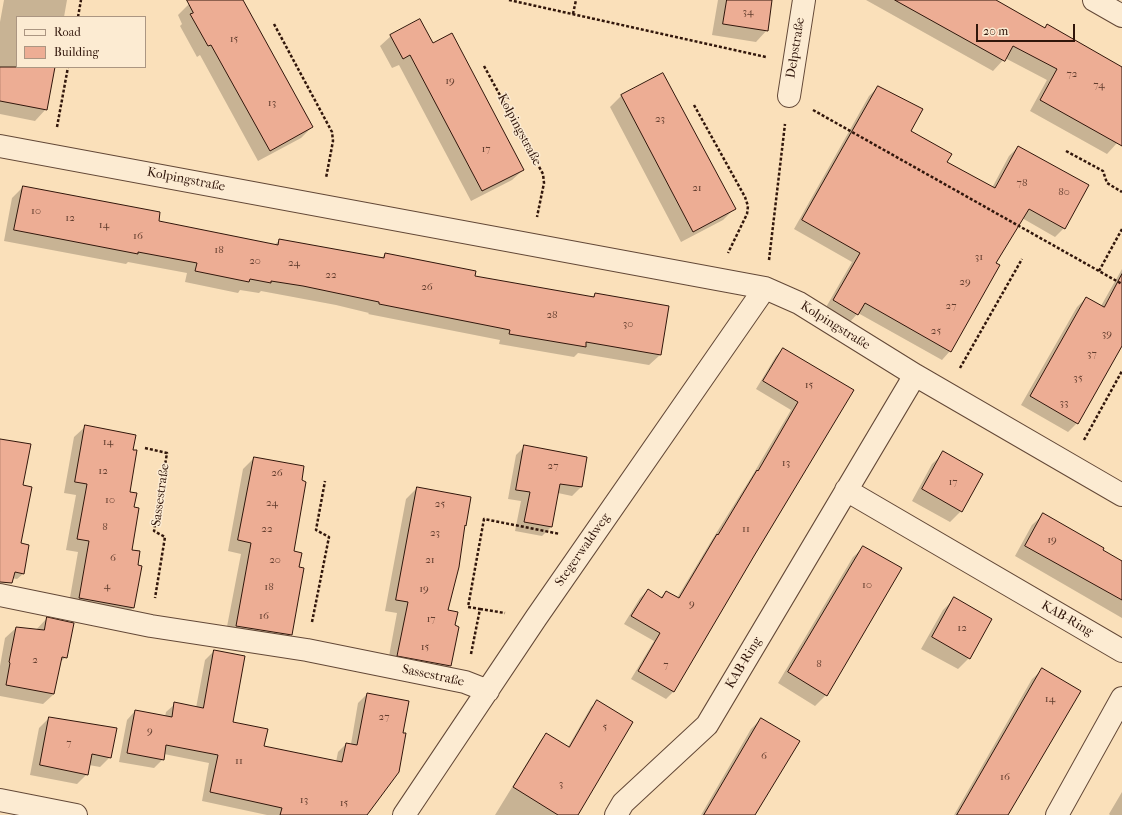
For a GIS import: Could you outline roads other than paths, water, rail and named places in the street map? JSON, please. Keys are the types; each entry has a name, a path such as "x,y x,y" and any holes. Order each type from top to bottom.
{"street":[{"name":"Delpstraße","path":"789,96 804,0"},
{"path":"1094,0 1122,16"},
{"name":"Kolpingstraße","path":"0,146 765,288 799,303 915,375 1122,495"},
{"name":"Stegerwaldweg","path":"404,815 590,540 765,288"},
{"name":"KAB-Ring","path":"616,815 623,803 707,725 915,375"},
{"name":"KAB-Ring","path":"846,490 1122,651"},
{"name":"Sassestraße","path":"0,595 151,626 307,650 465,682 488,691"},
{"path":"1057,815 1122,698"},
{"path":"0,800 76,815"}]}
